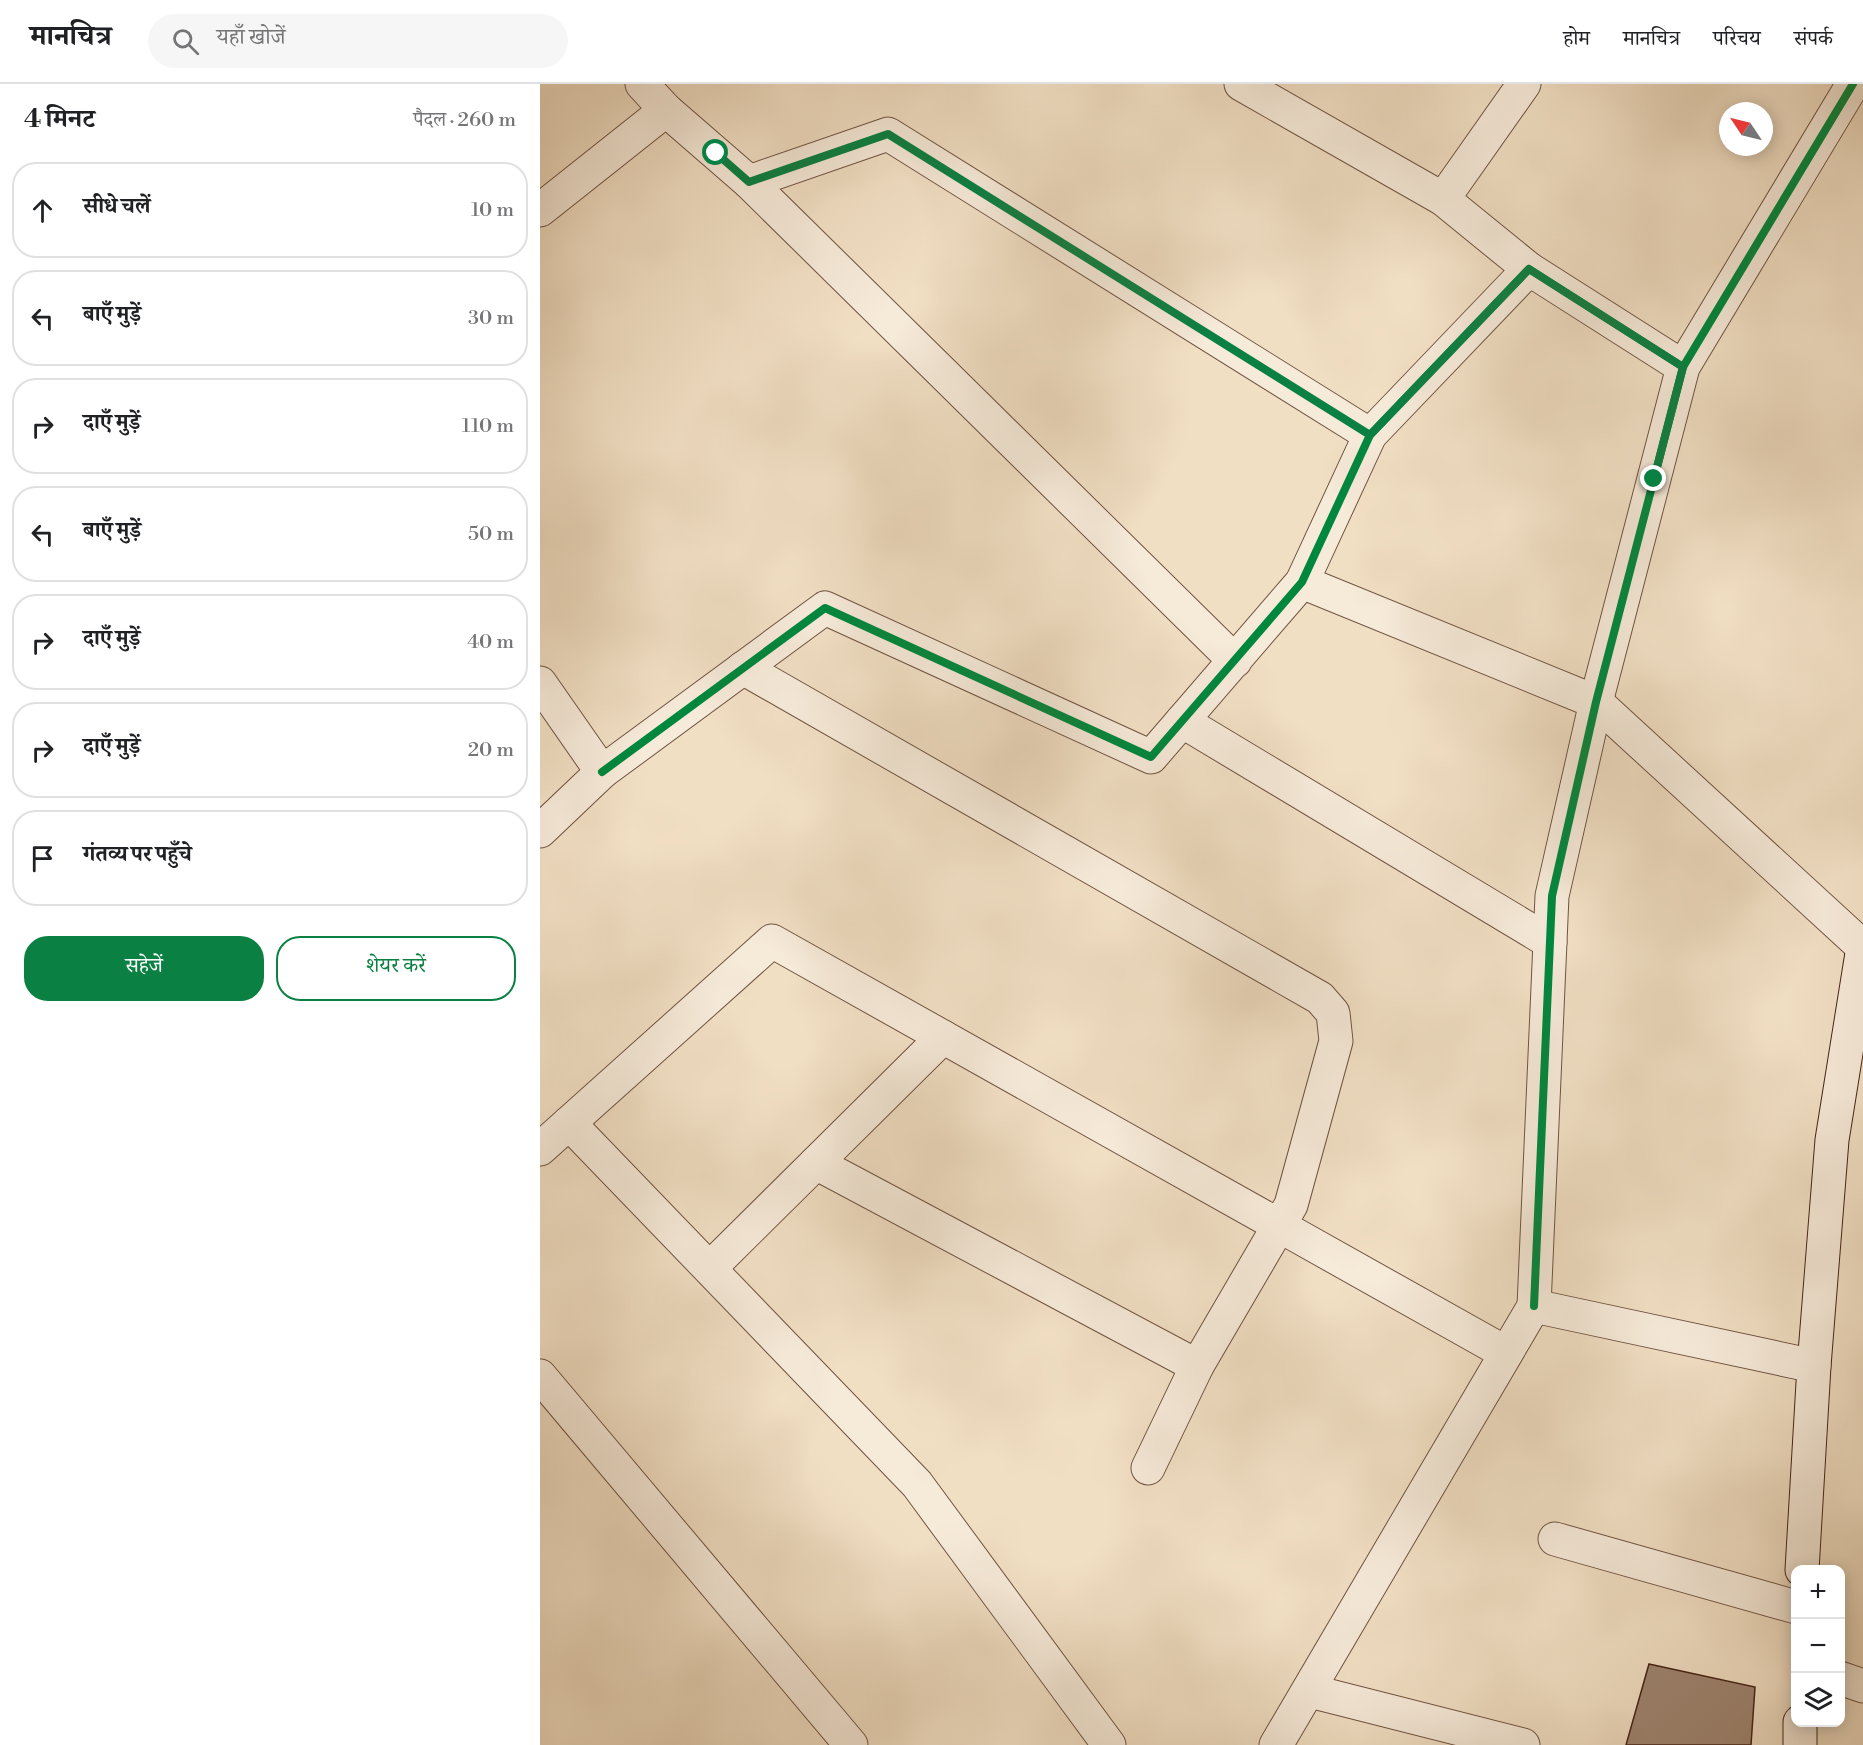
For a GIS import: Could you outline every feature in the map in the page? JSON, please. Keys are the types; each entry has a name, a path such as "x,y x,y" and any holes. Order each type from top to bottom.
{"street":[{"path":"642,84 666,110 749,182 1235,661"},
{"path":"1241,84 1443,199 1529,269 1683,367"},
{"path":"1443,199 1524,84"},
{"path":"1276,1745 1310,1691 1534,1306 1552,896 1596,702 1683,367 1853,84"},
{"path":"540,210 666,110"},
{"path":"749,182 888,134 1370,435"},
{"path":"540,831 602,772 825,608 1151,757 1302,582 1370,435 1529,269"},
{"path":"1302,582 1596,702 1863,947 1832,1140 1814,1366 1802,1565"},
{"path":"743,668 1320,998 1333,1013 1336,1041 1291,1205 1277,1224 1197,1366 1149,1468"},
{"path":"540,683 602,772"},
{"path":"1182,721 1551,942"},
{"path":"540,1149 772,941 1506,1353"},
{"path":"710,1269 944,1037"},
{"path":"569,1123 917,1484 1109,1745"},
{"path":"816,1163 1197,1366"},
{"path":"1534,1306 1814,1366"},
{"path":"540,1376 851,1745"},
{"path":"1555,1539 1791,1606"},
{"path":"1845,1680 1863,1686"},
{"path":"1310,1691 1523,1745"},
{"path":"1800,1727 1800,1745"}],"building":[{"path":"1649,1664 1755,1687 1751,1745 1626,1745"}],"cycle path":[{"path":"1534,1306 1552,896 1596,702 1683,367 1853,84"},
{"path":"602,772 825,608 1151,757 1302,582 1370,435 1529,269 1683,367"}],"route":[{"path":"716,153 749,182 888,134 1370,435 1529,269 1683,367 1654,479"}]}
